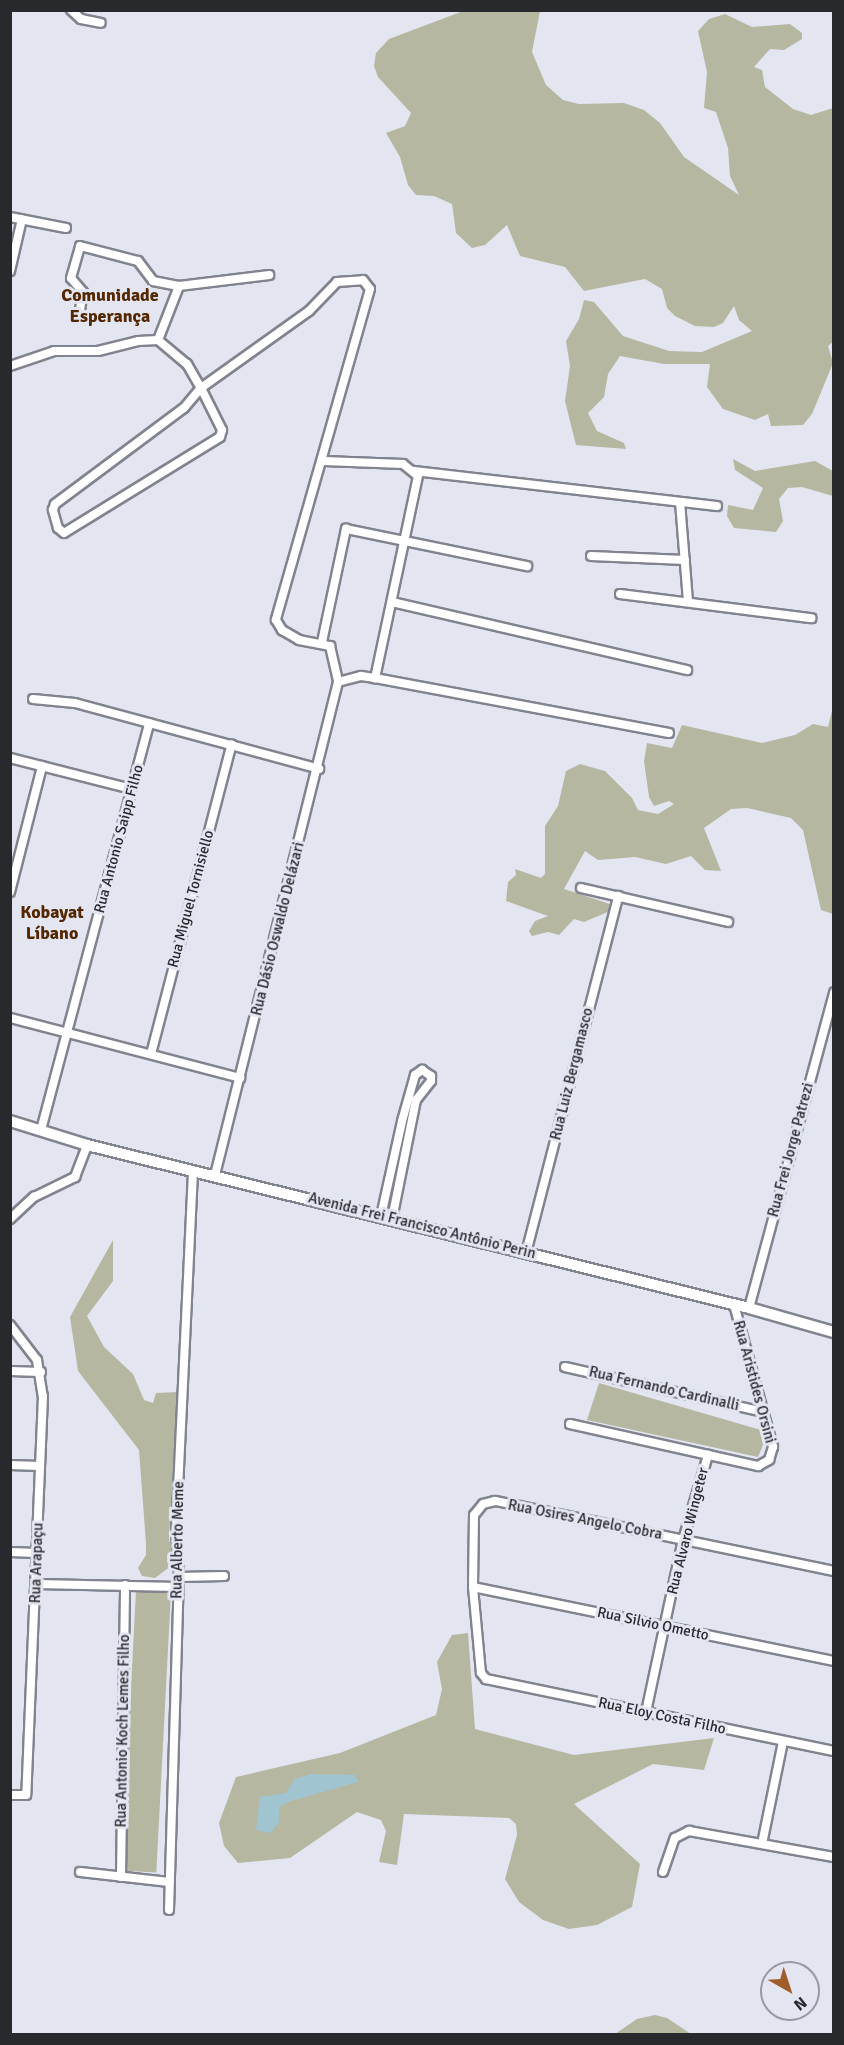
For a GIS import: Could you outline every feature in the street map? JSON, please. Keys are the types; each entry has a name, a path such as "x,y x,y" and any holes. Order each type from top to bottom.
{"street":[{"path":"71,10 81,19 101,23"},
{"path":"10,217 66,228"},
{"path":"10,271 22,219"},
{"path":"80,310 83,292 72,278 76,249 80,246 138,261 153,281 179,286 269,275"},
{"path":"10,366 54,351 98,351 138,341 158,340 179,354 201,388 222,430 220,437 70,531 62,532 52,510 55,504 184,408 201,388 309,311 337,282 363,280 370,289 324,461 276,620 282,630 299,640 322,642 330,646 338,682 361,676 375,678 669,733"},
{"path":"158,340 179,286"},
{"path":"324,461 403,464 414,471 717,506"},
{"path":"375,678 419,485 414,471"},
{"path":"680,502 688,601"},
{"path":"322,642 346,529 527,566"},
{"path":"591,556 685,560"},
{"path":"620,594 811,618"},
{"path":"392,602 687,670"},
{"name":"Rua Dásio Oswaldo Delázari","path":"215,1175 319,769 338,682"},
{"path":"33,699 75,703 319,769"},
{"name":"Rua Antonio Saipp Filho","path":"41,1130 149,723"},
{"name":"Rua Miguel Tornisiello","path":"151,1054 232,744"},
{"path":"10,758 132,789"},
{"path":"10,892 42,766"},
{"path":"581,888 728,922"},
{"name":"Rua Luiz Bergamasco","path":"526,1253 618,896"},
{"name":"Rua Frei Jorge Patrezi","path":"749,1308 834,993"},
{"path":"10,1018 240,1078"},
{"path":"422,1070 431,1076 431,1081 416,1100 387,1218 407,1102 415,1075 422,1070"},
{"name":"Avenida Frei Francisco Antônio Perin","path":"10,1121 87,1145 833,1330"},
{"path":"10,1219 34,1197 75,1177 87,1145"},
{"name":"Rua Alberto Meme","path":"169,1910 179,1577 176,1532 193,1170"},
{"name":"Rua Aristides Orsini","path":"708,1455 758,1466 769,1460 773,1447 734,1304"},
{"name":"Rua Arapaçu","path":"10,1326 31,1348 41,1372 37,1584 26,1795 10,1795"},
{"name":"Rua Fernando Cardinalli","path":"565,1367 763,1412"},
{"path":"10,1371 41,1372"},
{"path":"570,1424 708,1455"},
{"name":"Rua Alvaro Wingeter","path":"646,1712 683,1540 708,1455"},
{"path":"10,1465 40,1466"},
{"name":"Rua Osires Angelo Cobra","path":"490,1682 481,1673 473,1587 474,1515 489,1503 834,1571"},
{"path":"10,1552 37,1553"},
{"path":"179,1577 224,1576"},
{"path":"37,1584 178,1587"},
{"name":"Rua Antonio Koch Lemes Filho","path":"121,1877 125,1585"},
{"name":"Rua Silvio Ometto","path":"473,1587 834,1661"},
{"name":"Rua Eloy Costa Filho","path":"490,1682 834,1751"},
{"path":"762,1844 783,1742"},
{"path":"663,1872 675,1838 689,1831 834,1857"},
{"path":"80,1872 169,1882"}],"green space":[{"path":"466,10 540,11 532,52 546,85 563,100 579,104 624,103 644,110 660,123 684,157 739,195 730,176 728,148 716,112 704,108 707,72 698,31 709,19 725,14 752,27 790,24 802,33 802,39 784,50 770,49 754,67 762,70 765,87 793,109 811,115 833,108 834,341 828,346 833,363 812,414 803,425 771,426 768,414 755,420 723,409 707,387 710,364 664,364 620,356 608,374 604,397 588,413 597,431 624,443 626,449 576,445 565,401 570,366 566,341 579,319 584,300 594,302 623,336 669,351 702,352 752,331 739,320 734,306 723,323 714,327 695,326 675,316 667,308 662,289 645,279 584,291 565,267 520,256 507,225 485,245 472,248 456,233 452,204 434,196 416,195 408,185 400,157 386,133 405,126 411,113 378,77 374,66 376,53 389,39"},
{"path":"733,459 755,471 815,461 833,471 833,496 802,487 788,488 779,499 783,521 776,532 734,528 727,516 728,505 753,510 763,488 735,470"},
{"path":"833,707 833,914 821,910 803,830 791,818 747,808 731,809 704,828 721,871 705,870 691,856 666,864 635,857 598,860 585,851 564,889 613,905 610,911 584,922 574,919 559,935 548,932 532,936 529,931 535,921 548,916 506,901 508,882 516,875 515,869 541,878 545,874 545,826 558,806 566,771 580,764 605,771 632,798 638,810 658,814 674,804 669,801 654,806 649,797 644,761 647,743 672,748 682,725 762,743 795,735 813,724 828,727"},
{"path":"113,1240 113,1281 87,1316 104,1347 133,1374 144,1400 153,1403 156,1393 177,1392 169,1539 175,1563 155,1578 142,1576 138,1568 146,1555 139,1450 78,1371 70,1317"},
{"path":"599,1383 761,1430 763,1445 758,1457 587,1420"},
{"path":"136,1591 171,1593 156,1872 121,1871"},
{"path":"468,1633 475,1729 574,1755 714,1738 704,1770 653,1764 574,1804 640,1864 632,1907 597,1925 569,1929 543,1920 519,1902 505,1879 517,1835 516,1824 509,1818 404,1814 397,1865 379,1862 386,1831 381,1820 357,1812 290,1858 238,1863 224,1846 219,1823 236,1777 340,1753 436,1715 442,1689 437,1662 452,1635"},
{"path":"655,2015 667,2018 691,2034 615,2034 637,2019"}],"water":[{"path":"311,1774 355,1775 358,1782 288,1802 279,1807 279,1822 271,1833 256,1830 260,1797 286,1793 295,1779"}],"district":[{"name":"Comunidade Esperança","path":"110,306"},
{"name":"Kobayat Líbano","path":"52,923"}]}
